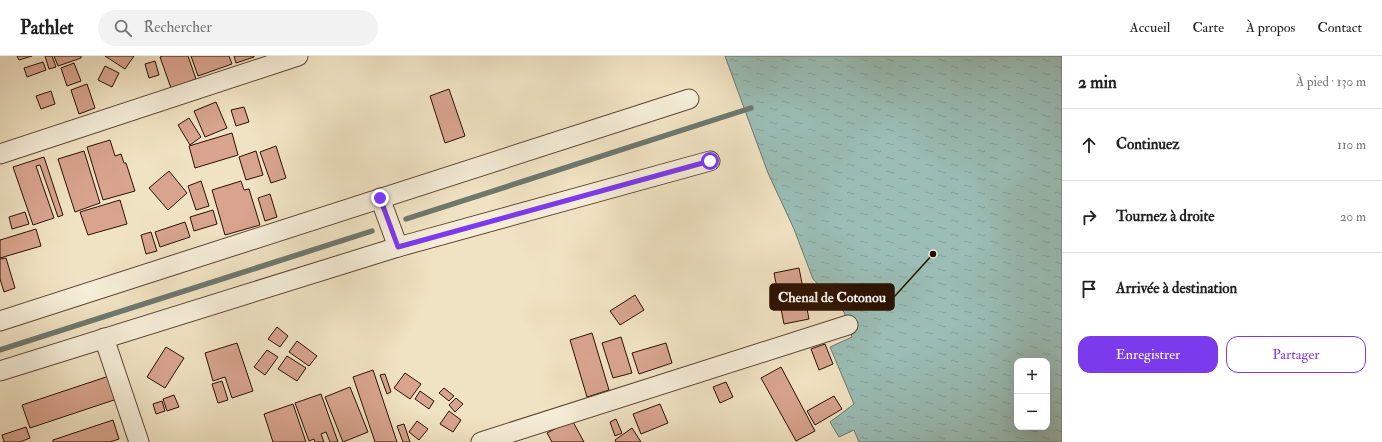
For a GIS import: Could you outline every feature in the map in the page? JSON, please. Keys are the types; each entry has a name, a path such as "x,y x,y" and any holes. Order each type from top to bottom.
{"street":[{"path":"0,154 298,56"},
{"path":"0,321 689,99"},
{"path":"0,371 398,247 710,161"},
{"path":"380,198 398,247"},
{"path":"481,442 848,325"},
{"path":"104,338 139,442"}],"water":[{"path":"725,56 1062,56 1062,442 859,442 854,430 839,437 830,422 854,404 830,347 852,337 844,312 813,279 794,229 768,173"}],"building":[{"path":"17,56 32,56 19,60"},
{"path":"45,56 52,56 56,67 49,69"},
{"path":"54,56 81,56 81,58 58,66"},
{"path":"105,56 134,56 125,69"},
{"path":"188,56 196,79 171,88 160,57"},
{"path":"191,56 229,56 232,64 198,76"},
{"path":"234,56 254,56 254,57 236,63"},
{"path":"155,61 159,75 149,78 145,64"},
{"path":"43,62 46,70 27,77 24,68"},
{"path":"74,63 81,81 67,86 61,68"},
{"path":"105,66 119,73 112,87 98,80"},
{"path":"87,84 95,108 79,114 71,90"},
{"path":"449,89 465,136 445,143 430,96"},
{"path":"51,91 55,104 41,109 36,96"},
{"path":"216,102 227,128 205,137 194,111"},
{"path":"244,107 249,122 236,126 231,110"},
{"path":"189,118 201,137 190,145 178,125"},
{"path":"232,133 238,155 195,168 189,146"},
{"path":"110,140 115,156 121,154 124,163 126,163 135,191 103,200 87,147"},
{"path":"276,146 286,178 271,183 260,152"},
{"path":"84,151 100,203 75,212 58,159"},
{"path":"256,151 263,175 246,180 239,157"},
{"path":"44,157 63,215 58,217 40,165 36,166 54,218 33,225 13,167"},
{"path":"169,171 187,193 168,210 149,188"},
{"path":"201,181 209,206 196,210 188,186"},
{"path":"241,181 244,190 249,189 260,225 225,235 212,190"},
{"path":"270,194 277,217 265,221 258,198"},
{"path":"120,200 127,224 88,235 80,212"},
{"path":"213,210 217,224 194,231 190,217"},
{"path":"25,212 29,224 12,229 9,217"},
{"path":"185,222 190,237 160,247 155,232"},
{"path":"36,229 41,246 0,258 0,240"},
{"path":"151,232 157,251 146,254 141,235"},
{"path":"6,258 15,288 4,292 0,279 0,259"},
{"path":"799,268 809,319 784,324 774,273"},
{"path":"635,295 644,310 620,325 610,311"},
{"path":"277,327 288,336 280,347 268,339"},
{"path":"592,333 609,390 587,397 570,340"},
{"path":"621,337 632,373 613,378 602,343"},
{"path":"297,341 317,356 309,366 289,352"},
{"path":"237,343 253,391 232,398 225,377 213,381 205,353"},
{"path":"666,343 672,363 639,374 632,353"},
{"path":"825,344 833,364 819,370 811,349"},
{"path":"166,347 184,358 165,388 147,377"},
{"path":"267,350 278,357 265,375 254,367"},
{"path":"287,356 306,368 297,381 278,369"},
{"path":"781,367 815,431 796,441 761,378"},
{"path":"373,370 397,442 375,442 353,377"},
{"path":"405,373 421,384 410,399 394,388"},
{"path":"385,374 391,392 387,394 380,375"},
{"path":"109,376 117,399 30,428 22,405"},
{"path":"222,381 228,400 218,403 212,384"},
{"path":"726,382 733,397 720,403 713,387"},
{"path":"350,387 368,432 343,442 325,397"},
{"path":"444,388 454,396 449,401 439,393"},
{"path":"420,391 434,401 429,409 415,399"},
{"path":"321,394 338,442 330,442 326,432 321,434 324,442 315,442 314,439 309,441 295,403"},
{"path":"174,395 179,407 167,411 163,399"},
{"path":"834,396 842,409 815,425 807,411"},
{"path":"456,398 463,404 455,412 449,405"},
{"path":"162,401 165,411 156,414 153,404"},
{"path":"293,404 306,442 273,442 264,414"},
{"path":"660,404 668,423 641,434 633,414"},
{"path":"449,411 461,420 453,432 440,424"},
{"path":"616,419 622,433 615,436 610,422"},
{"path":"113,420 119,439 110,442 53,442 53,440"},
{"path":"572,420 584,442 552,442 547,433"},
{"path":"417,421 428,429 419,440 409,432"},
{"path":"404,424 410,442 403,442 397,426"},
{"path":"26,427 30,438 20,442 4,442 2,435"},
{"path":"632,428 641,442 616,442 615,440"}],"waterway":[{"path":"406,219 751,108"},
{"path":"0,350 372,231"}],"place":[{"name":"Chenal de Cotonou","path":"933,254"}],"route":[{"path":"380,198 398,247 710,161"}]}
